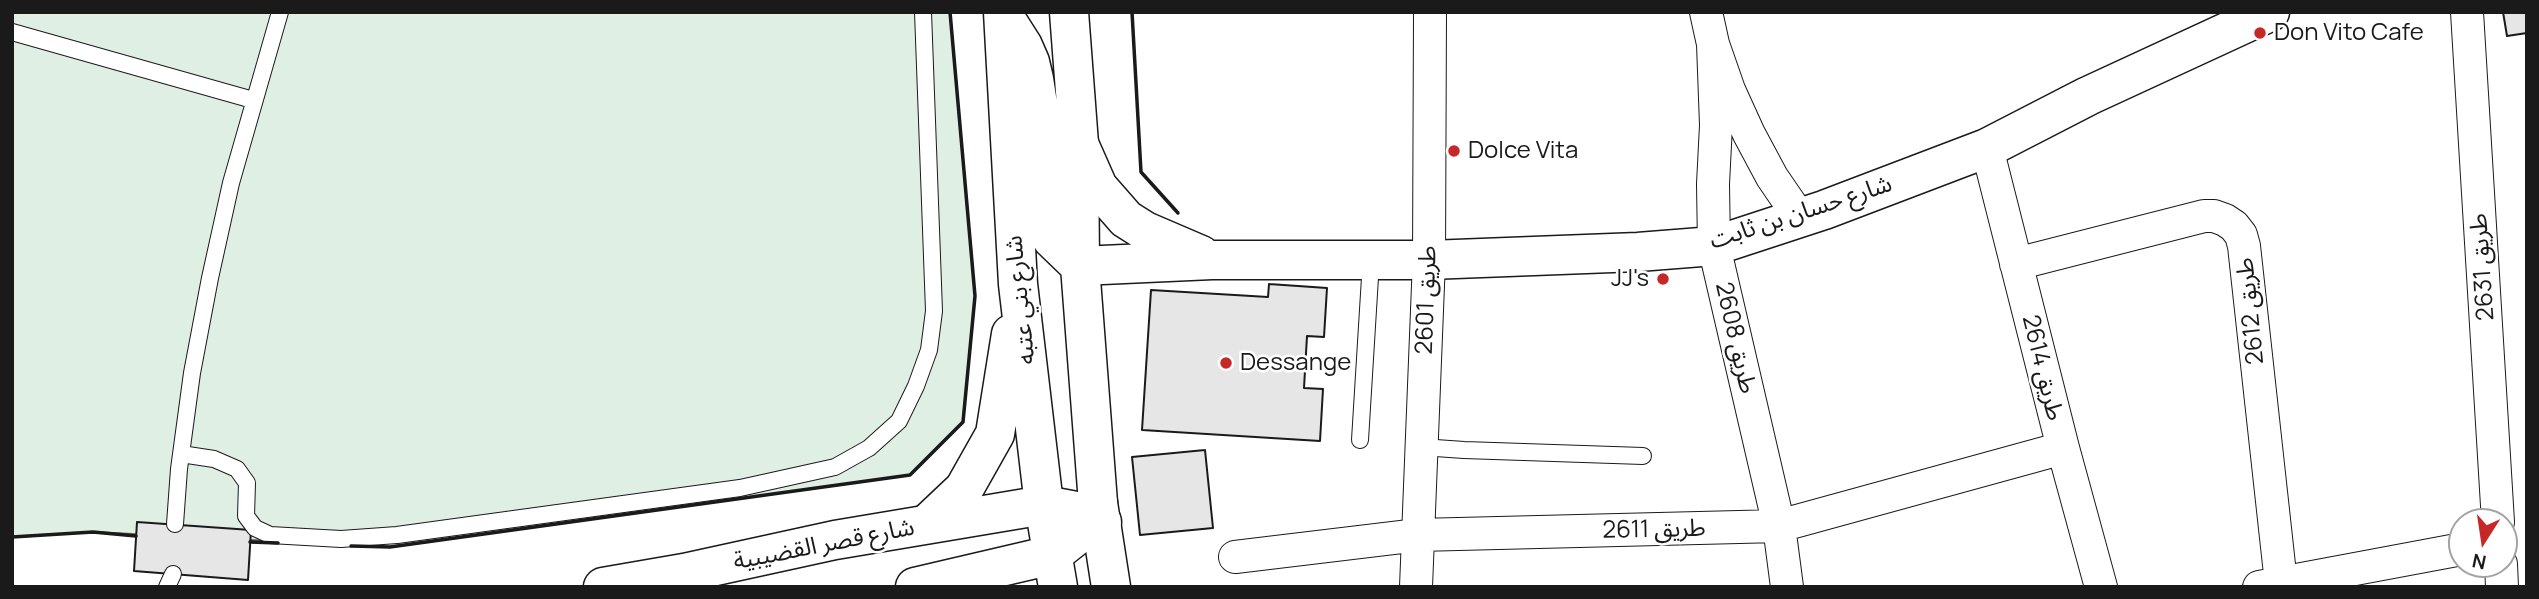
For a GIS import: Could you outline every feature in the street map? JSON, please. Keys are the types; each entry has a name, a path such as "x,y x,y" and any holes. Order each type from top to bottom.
{"street":[{"path":"1069,12 1079,144 1080,265 1097,514 1111,587"},
{"name":"طريق 2601","path":"1416,587 1429,260 1430,12"},
{"name":"طريق 2608","path":"1706,12 1713,44 1729,90 1749,134 1772,177 1800,218"},
{"name":"شارع حسان بن ثابت","path":"1080,265 1212,260 1429,260 1714,246 1800,218 1987,148 2088,96 2270,12"},
{"name":"طريق 2631","path":"2467,12 2497,508"},
{"path":"1003,15 1023,46 1034,79 1042,129 1052,239 1080,265"},
{"name":"شارع بني عتبه","path":"1003,15 1018,284 1044,505 1055,571"},
{"name":"طريق 2608","path":"1713,44 1716,124 1714,246 1779,526 1787,587"},
{"name":"شارع حسان بن ثابت","path":"1079,144 1098,187 1126,219 1145,231 1212,260"},
{"name":"طريق 2614","path":"1987,148 2101,587"},
{"name":"طريق 2612","path":"2016,264 2203,216 2225,220 2234,226 2241,235 2244,246 2270,585 2354,578 2448,553"},
{"path":"927,524 964,489 995,434 1018,284"},
{"name":"طريق 2611","path":"1235,557 1418,535 1779,526 2063,448"},
{"path":"1044,505 1097,514"},
{"name":"شارع قصر القضيبية","path":"603,587 684,573 835,540 1044,505"},
{"path":"915,587 1055,571 1068,545 1097,514"}],"lane":[{"path":"175,524 192,373 209,278 253,100 280,12"},
{"path":"181,454 215,459 237,469 247,483 246,516 255,528 270,535 341,539 397,535 740,488 835,467 869,448 899,421 916,386 929,350 934,311 923,12"},
{"path":"12,32 253,100"},
{"path":"1360,440 1371,260"},
{"path":"1421,447 1643,456"}],"green space":[{"path":"12,12 950,12 975,296 963,422 910,475 390,547 93,532 12,537"}],"building":[{"path":"2503,12 2527,12 2527,33 2507,36"},
{"name":"Dessange","path":"1269,284 1327,288 1324,337 1307,336 1304,388 1323,389 1320,441 1142,430 1151,290 1268,297"},
{"path":"1205,450 1213,528 1140,535 1132,457"},
{"path":"137,522 251,530 248,580 134,571"}],"wall":[{"path":"351,546 390,547 910,475 963,422 975,296 950,12"},
{"path":"1132,12 1141,172 1178,213"},
{"path":"12,537 93,532 136,536"},
{"path":"250,542 278,543"}],"place":[{"name":"Don Vito Cafe","path":"2260,33"},
{"name":"Dolce Vita","path":"1454,151"},
{"name":"JJ's","path":"1663,279"},
{"name":"Dessange","path":"1226,363"}]}
